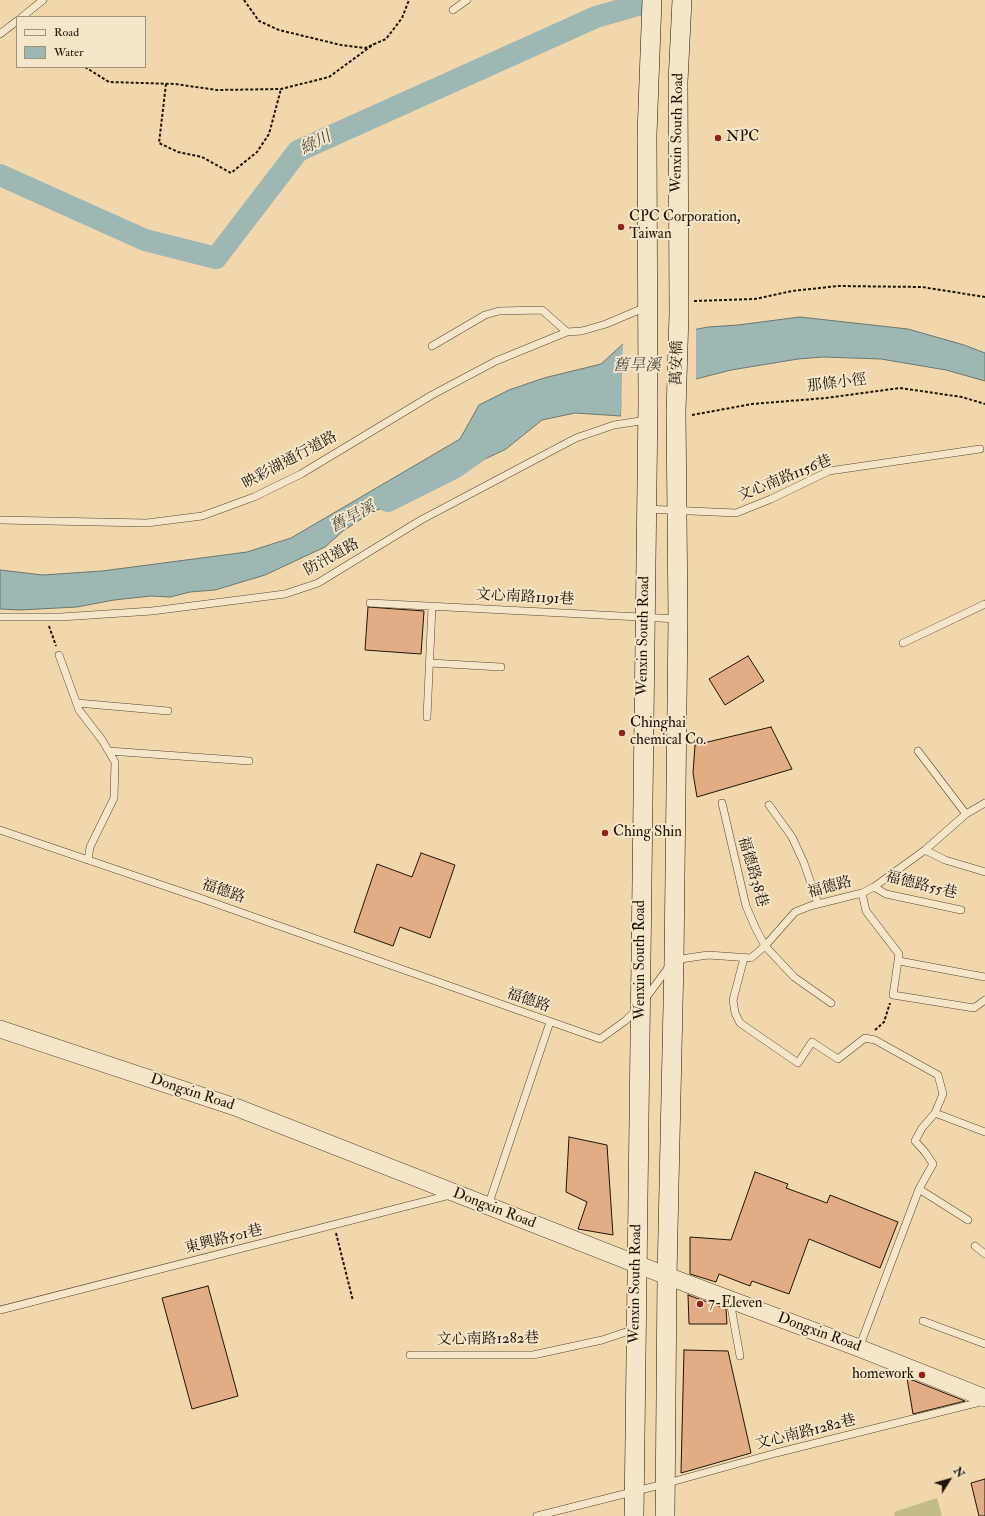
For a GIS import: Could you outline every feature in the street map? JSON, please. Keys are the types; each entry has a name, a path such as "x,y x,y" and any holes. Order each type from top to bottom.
{"main road":[{"name":"Wenxin South Road","path":"648,310 647,136 652,0"},
{"name":"Wenxin South Road","path":"682,0 678,82 685,308"},
{"name":"萬安橋","path":"683,414 685,308"},
{"name":"萬安橋","path":"647,412 648,310"},
{"name":"Wenxin South Road","path":"634,1516 635,1329 641,1005 647,412"},
{"name":"Wenxin South Road","path":"664,1516 666,1276 674,960 678,509 683,414"}],"street":[{"name":"Dongxin Road","path":"0,1029 238,1108 666,1276 983,1396"}],"lane":[{"path":"23,16 44,0"},
{"path":"453,10 467,0"},
{"path":"0,34 16,22"},
{"path":"432,346 485,315 499,311 542,310 567,332"},
{"name":"映彩湖通行道路","path":"0,520 147,523 202,516 261,494 301,474 432,395 496,361 567,332 582,331 648,310"},
{"name":"防汛道路","path":"0,617 46,617 152,611 247,601 285,594 318,583 421,520 576,438 647,412"},
{"name":"文心南路1156巷","path":"646,509 678,509 736,513 771,499 829,471 980,449"},
{"name":"文心南路1191巷","path":"370,603 678,619"},
{"path":"904,643 985,604"},
{"path":"427,717 432,606"},
{"path":"59,655 79,710 102,740 114,762 114,798 90,847 88,860"},
{"path":"430,663 501,667"},
{"path":"77,703 168,711"},
{"path":"108,751 249,762"},
{"path":"918,751 966,814"},
{"name":"福德路38巷","path":"722,803 746,906 765,946 794,978 831,1003"},
{"name":"福德路","path":"744,958 751,958 765,946 795,912 818,904 862,893 874,887 925,850 966,814 985,803"},
{"path":"769,805 792,837 804,863 818,904"},
{"name":"福德路","path":"0,830 600,1039 625,1021 641,1005 674,960"},
{"path":"925,850 945,860 985,872"},
{"name":"福德路55巷","path":"874,887 886,894 961,910"},
{"path":"862,893 866,911 899,954 892,995 974,1008 985,1000"},
{"path":"674,960 708,955 744,958 733,1000 735,1013 740,1023 798,1063 812,1042 838,1059 865,1038 875,1040 938,1075 943,1094 935,1113 922,1128 915,1141 926,1152 933,1164 919,1189 859,1348"},
{"path":"899,961 985,977"},
{"path":"488,1206 550,1022"},
{"path":"935,1113 985,1132"},
{"path":"919,1189 968,1220"},
{"name":"東興路501巷","path":"0,1310 334,1226 454,1194"},
{"path":"975,1246 985,1254"},
{"path":"730,1300 740,1356"},
{"path":"923,1321 985,1344"},
{"name":"文心南路1282巷","path":"410,1354 533,1355 602,1340 635,1329"},
{"name":"文心南路1282巷","path":"537,1516 664,1484 983,1396"}],"path":[{"path":"244,0 259,22 279,30 341,45 364,48 386,39 402,18 409,0"},
{"path":"87,68 109,82 166,84 217,90 281,89 329,77 374,44"},
{"path":"166,84 159,143 178,152 202,157 231,173 257,152 269,134 281,89"},
{"path":"685,308 755,299 792,291 838,286 922,287 985,297"},
{"name":"那條小徑","path":"683,414 752,404 826,398 900,388 962,397 985,404"},
{"path":"46,617 59,655"},
{"path":"865,1038 884,1022 892,995"},
{"path":"334,1226 353,1301"}],"shaded area":[{"path":"937,1498 942,1516 895,1516 894,1512"}],"water":[{"name":"舊旱溪","path":"800,317 908,329 964,345 985,353 985,381 946,370 881,359 823,357 798,359 731,370 622,398 621,416 575,413 542,420 506,449 483,460 431,475 393,504 372,512 343,531 325,547 265,575 215,590 190,592 170,597 151,596 114,600 77,607 19,610 0,609 0,570 43,575 102,571 247,552 291,538 460,439 479,405 509,390 544,378 601,364 624,343 708,327 738,325"}],"pier":[{"path":"696,327 696,381 624,399 623,416 621,418 623,342"}],"building":[{"path":"368,607 424,611 421,654 365,650"},
{"path":"748,656 764,681 725,705 709,679"},
{"path":"771,727 792,769 697,797 693,773 695,745"},
{"path":"421,853 455,865 430,938 400,927 393,946 354,932 377,864 412,877"},
{"path":"569,1137 607,1145 613,1235 578,1229 587,1202 566,1192"},
{"path":"755,1172 788,1184 786,1188 827,1203 830,1195 898,1222 880,1268 809,1239 789,1294 752,1281 750,1286 719,1274 716,1282 690,1274 690,1237 731,1240"},
{"path":"208,1286 238,1396 192,1409 162,1298"},
{"path":"688,1295 726,1309 727,1324 689,1324"},
{"path":"684,1350 728,1351 751,1453 681,1473"},
{"path":"907,1378 965,1401 913,1414"},
{"path":"985,1479 985,1516 979,1516 971,1483"}],"waterway":[{"path":"621,0 627,8"},
{"name":"綠川","path":"0,175 145,240 216,258 298,151 596,17 638,5 647,0"},
{"name":"舊旱溪","path":"388,501 454,468 478,451"}],"place":[{"name":"NPC","path":"718,138"},
{"name":"CPC Corporation, Taiwan","path":"621,227"},
{"name":"Chinghai chemical Co.","path":"622,733"},
{"name":"Ching Shin","path":"605,833"},
{"name":"7-Eleven","path":"700,1304"},
{"name":"homework","path":"922,1375"}]}
